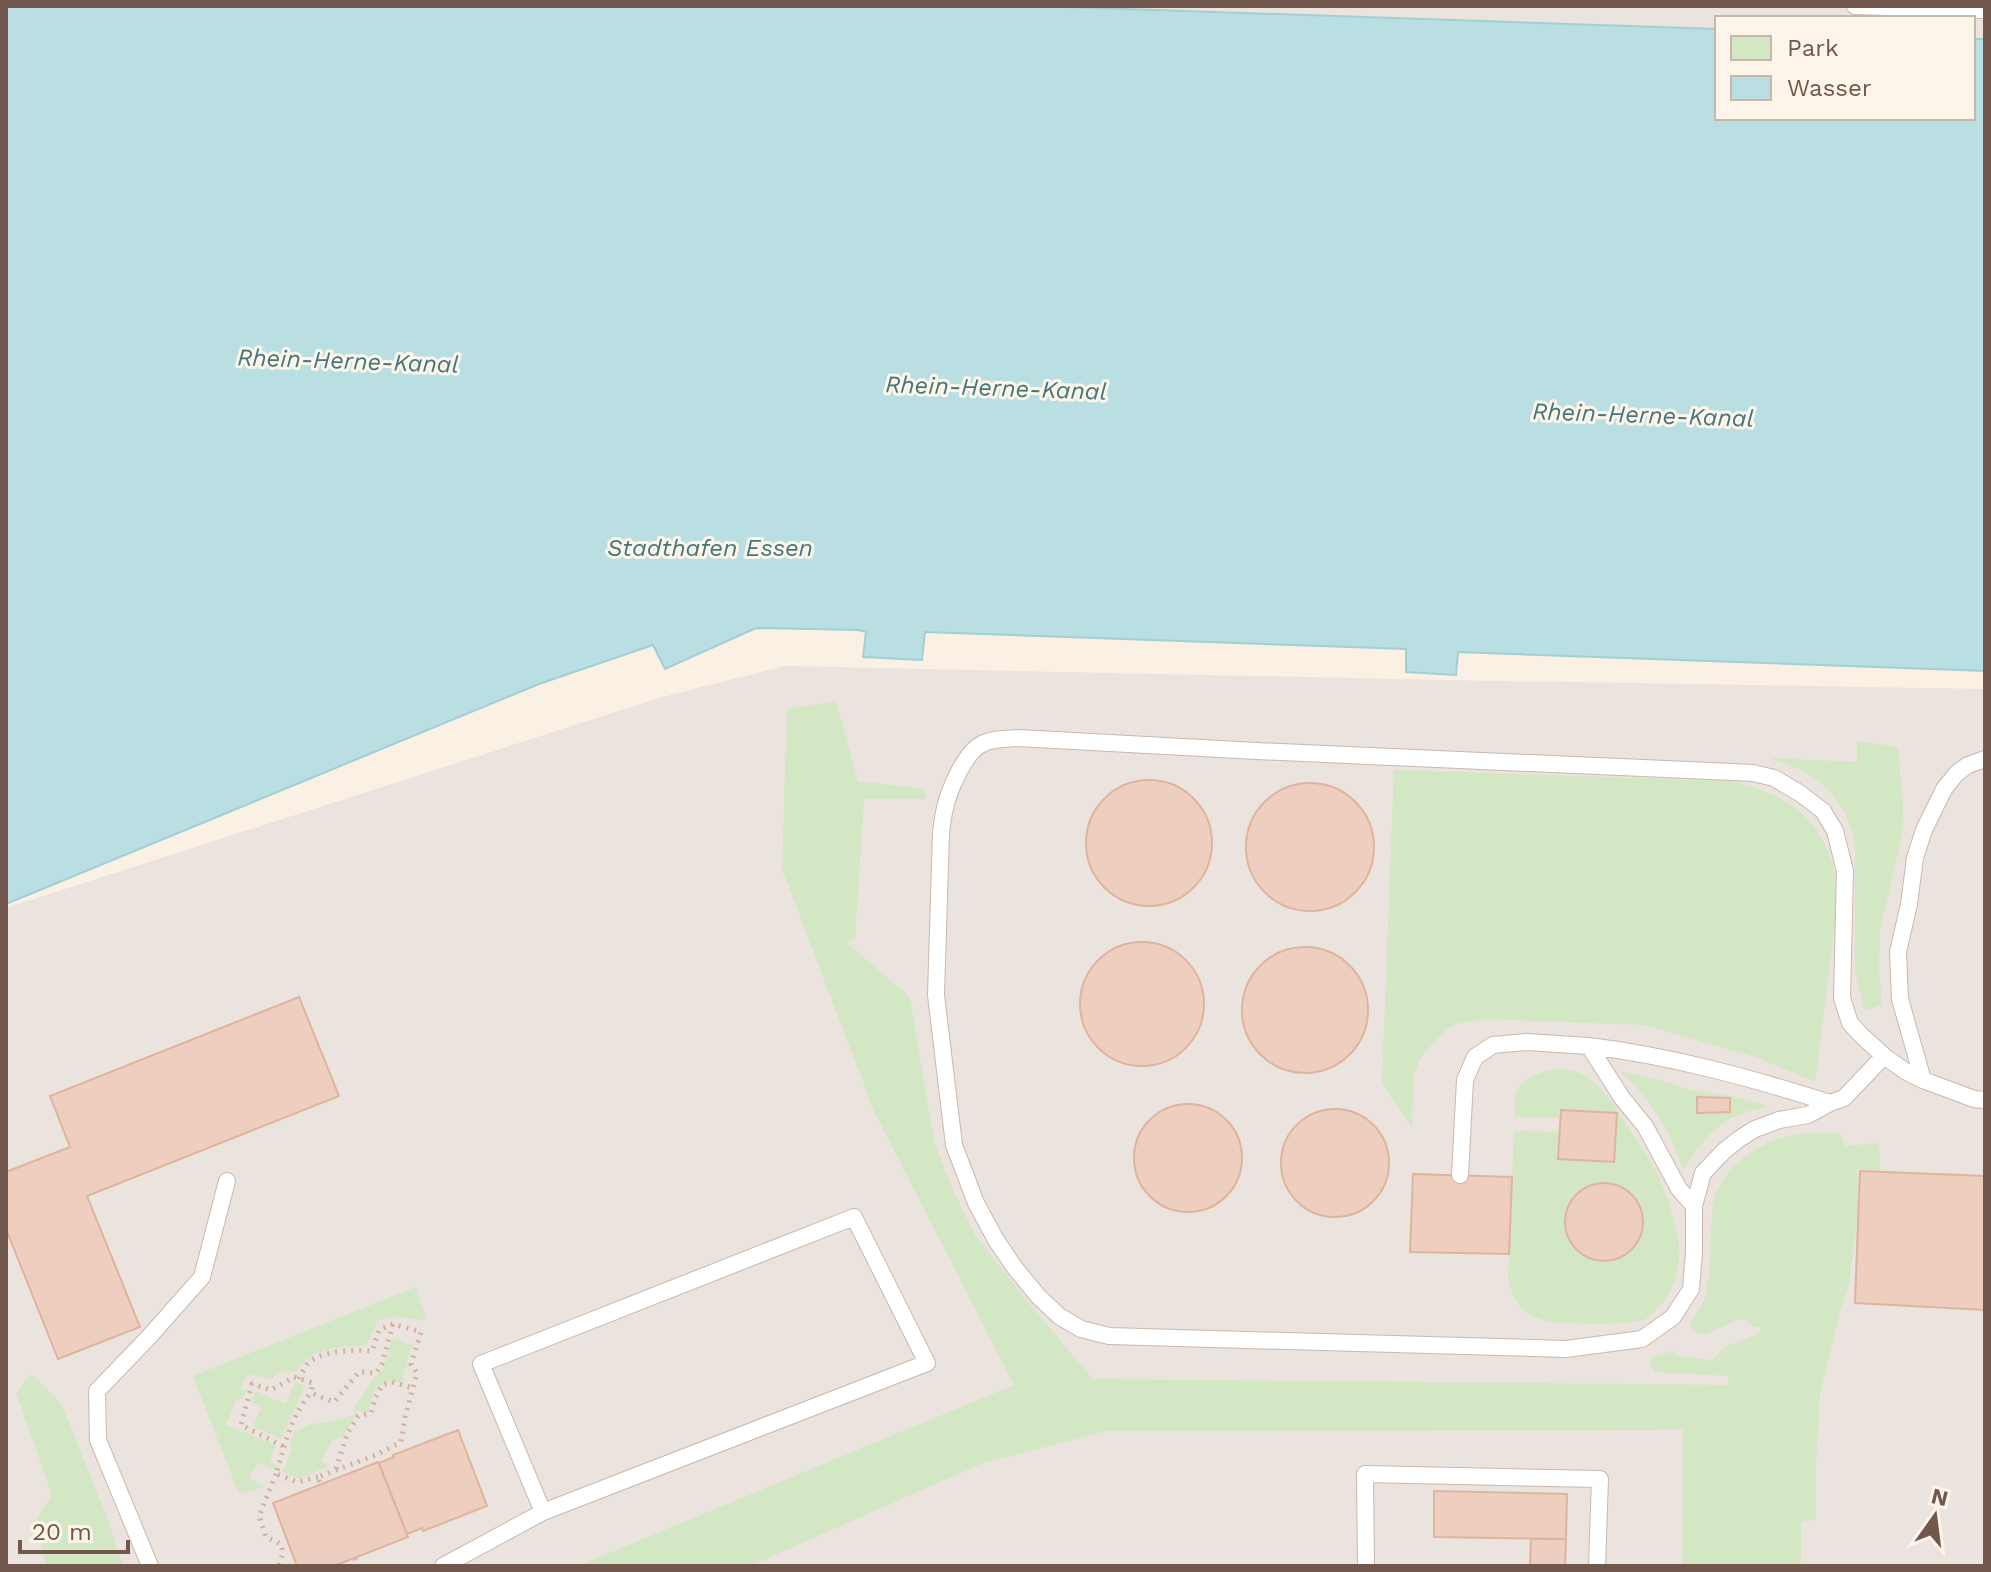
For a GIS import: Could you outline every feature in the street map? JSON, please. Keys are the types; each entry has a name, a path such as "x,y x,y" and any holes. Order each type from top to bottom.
{"lane":[{"path":"1855,6 1985,10"},
{"path":"1884,1056 1844,1098 1808,1115 1779,1120 1755,1129 1724,1151 1703,1173 1694,1206 1691,1289 1673,1317 1642,1339 1566,1349 1109,1336 1081,1329 1059,1316 1015,1268 976,1203 954,1145 936,995 941,833 945,808 971,751 983,743 1019,738 1753,773 1774,778 1823,811 1835,831 1845,871 1842,998 1850,1023 1884,1056 1905,1071 1974,1099 1985,1100"},
{"path":"1923,1080 1900,999 1898,952 1915,858 1924,830 1944,789 1957,773 1985,759"},
{"path":"1460,1175 1465,1080 1475,1057 1493,1045 1527,1042 1630,1051 1780,1087 1830,1103"},
{"path":"1589,1046 1622,1098 1645,1126 1679,1189 1694,1206"},
{"path":"150,1566 98,1440 97,1391 202,1277 227,1181"},
{"path":"443,1566 543,1512 927,1363 854,1217 481,1364 543,1512"},
{"path":"1366,1566 1365,1474 1600,1479 1597,1566"}],"path":[{"path":"276,1474 297,1482 318,1477 401,1442 417,1373 411,1364 421,1332 393,1324 379,1330 372,1351 332,1353 307,1363 299,1379"},
{"path":"311,1393 334,1402 359,1372 376,1373 382,1364 393,1324"},
{"path":"279,1566 283,1553 281,1544 266,1537 259,1516 276,1474 283,1446 302,1403 311,1393 313,1383 294,1377 271,1390 252,1384 241,1425 283,1446"},
{"path":"335,1470 347,1434 358,1416 371,1413 382,1385 392,1382 413,1388"},
{"path":"318,1477 320,1484"},
{"path":"355,1558 359,1566"}],"shaded area":[{"path":"1038,6 1985,6 1985,39 1975,39 1975,16 1715,16 1715,29"},
{"path":"785,666 1985,689 1985,1566 6,1566 6,908 659,698"}],"green space":[{"path":"836,701 858,781 924,789 926,799 864,799 855,939 846,942 910,997 934,1141 975,1235 1093,1379 1728,1385 1728,1376 1655,1372 1650,1365 1651,1358 1673,1351 1676,1356 1712,1360 1727,1346 1758,1334 1762,1326 1752,1327 1747,1321 1739,1319 1705,1335 1694,1332 1690,1327 1704,1300 1714,1201 1725,1177 1758,1148 1797,1134 1840,1133 1845,1146 1879,1143 1880,1171 1857,1169 1859,1204 1849,1284 1820,1393 1816,1519 1801,1522 1801,1566 1682,1566 1683,1430 1106,1431 983,1463 750,1566 578,1566 1014,1385 874,1111 782,869 787,709"},
{"path":"1857,741 1898,747 1903,804 1902,837 1880,927 1882,1005 1865,1011 1855,972 1855,841 1849,822 1833,795 1818,781 1769,758 1857,762"},
{"path":"1394,770 1730,781 1765,791 1795,808 1818,832 1835,877 1834,933 1815,1082 1758,1058 1645,1025 1485,1019 1459,1023 1445,1030 1420,1058 1413,1078 1412,1128 1382,1082"},
{"path":"1562,1069 1587,1077 1606,1095 1655,1169 1669,1203 1678,1239 1679,1257 1674,1284 1659,1307 1640,1321 1607,1324 1545,1320 1528,1313 1511,1291 1508,1280 1514,1131 1560,1132 1559,1159 1614,1161 1616,1113 1561,1118 1515,1117 1515,1097 1522,1084 1541,1073"},
{"path":"1620,1071 1769,1106 1739,1115 1718,1127 1683,1170 1658,1116"},
{"path":"416,1287 426,1319 422,1321 399,1316 379,1320 366,1345 318,1353 296,1372 283,1371 270,1379 248,1374 240,1389 246,1391 242,1399 237,1399 226,1425 276,1445 270,1461 276,1465 275,1470 258,1463 249,1478 264,1487 239,1494 193,1376"},
{"path":"393,1338 412,1345 401,1383 392,1380 375,1389 368,1412 353,1410 384,1368"},
{"path":"31,1374 62,1405 123,1566 46,1566 37,1517 52,1495 16,1393"},
{"path":"295,1382 305,1386 281,1439 253,1426 261,1408 251,1402 256,1391 285,1404"},
{"path":"355,1415 343,1436 332,1441 321,1461 329,1466 299,1479 283,1472 295,1432 311,1424"}],"water":[{"path":"6,6 1038,6 1715,29 1715,120 1975,120 1975,39 1985,39 1985,671 1458,652 1456,675 1406,672 1406,649 925,632 922,660 863,657 866,632 858,630 756,628 665,669 653,645 539,684 6,904"}],"building":[{"path":"1149,780 1173,784 1194,798 1208,819 1212,843 1208,867 1194,888 1173,902 1149,906 1125,902 1104,888 1090,867 1086,843 1090,819 1104,798 1125,784"},
{"path":"1310,783 1334,788 1355,802 1369,823 1374,847 1369,871 1355,892 1334,906 1310,911 1286,906 1265,892 1251,871 1246,847 1251,823 1265,802 1286,788"},
{"path":"1142,942 1166,947 1186,960 1199,980 1204,1004 1199,1028 1186,1048 1166,1061 1142,1066 1118,1061 1098,1048 1085,1028 1080,1004 1085,980 1098,960 1118,947"},
{"path":"1305,947 1329,952 1349,966 1363,986 1368,1010 1363,1034 1349,1054 1329,1068 1305,1073 1281,1068 1261,1054 1247,1034 1242,1010 1247,986 1261,966 1281,952"},
{"path":"299,997 339,1096 87,1196 140,1327 58,1359 6,1229 6,1172 70,1147 50,1096"},
{"path":"1697,1097 1730,1098 1730,1112 1697,1113"},
{"path":"1188,1104 1209,1108 1226,1120 1238,1137 1242,1158 1238,1179 1226,1196 1209,1208 1188,1212 1167,1208 1150,1196 1138,1179 1134,1158 1138,1137 1150,1120 1167,1108"},
{"path":"1335,1109 1356,1113 1373,1125 1385,1142 1389,1163 1385,1184 1373,1201 1356,1213 1335,1217 1314,1213 1297,1201 1285,1184 1281,1163 1285,1142 1297,1125 1314,1113"},
{"path":"1561,1110 1617,1113 1614,1162 1558,1159"},
{"path":"1860,1171 1985,1176 1985,1310 1855,1303"},
{"path":"1413,1174 1512,1177 1509,1254 1410,1252"},
{"path":"1604,1183 1619,1186 1631,1195 1640,1207 1643,1222 1640,1237 1631,1249 1619,1258 1604,1261 1589,1258 1577,1249 1568,1237 1565,1222 1568,1207 1577,1195 1589,1186"},
{"path":"458,1430 487,1506 423,1531 422,1528 407,1534 379,1463"},
{"path":"378,1462 408,1537 334,1566 297,1566 273,1503"},
{"path":"1434,1491 1567,1494 1566,1539 1434,1537"},
{"path":"1531,1539 1566,1539 1565,1566 1530,1566"}],"water label":[{"name":"Rhein-Herne-Kanal","path":"348,361"},
{"name":"Rhein-Herne-Kanal","path":"996,388"},
{"name":"Rhein-Herne-Kanal","path":"1643,415"},
{"name":"Stadthafen Essen","path":"710,548"}]}
